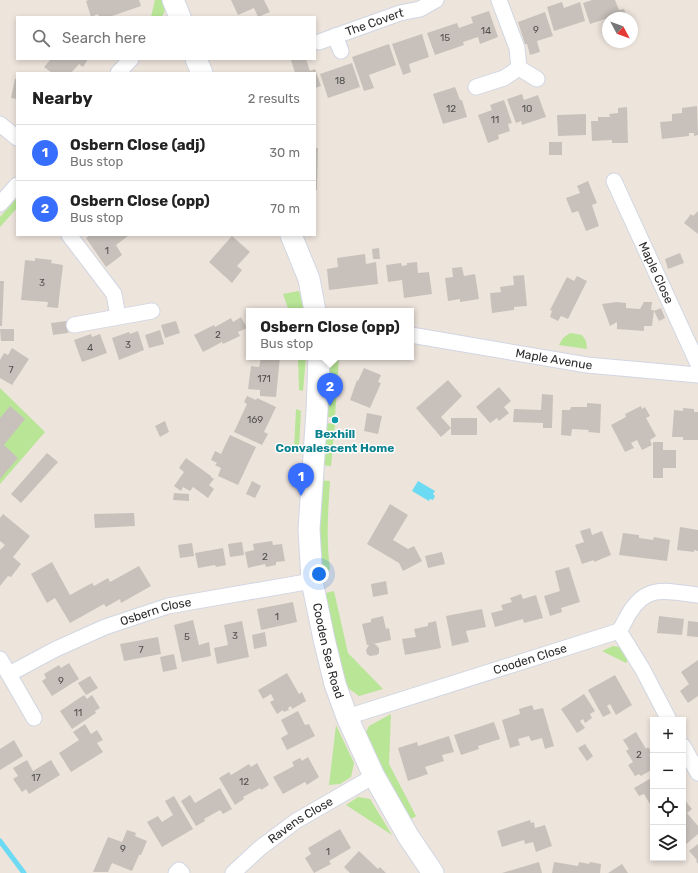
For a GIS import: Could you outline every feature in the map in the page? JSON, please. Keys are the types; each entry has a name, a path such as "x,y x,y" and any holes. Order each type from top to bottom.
{"main road":[{"path":"173,0 180,16"},
{"path":"196,60 202,72"},
{"path":"291,236 309,279 314,308"},
{"name":"Cooden Sea Road","path":"319,360 309,528 312,581 324,639 347,717 374,776 408,836 432,873"}],"street":[{"name":"The Covert","path":"319,42 400,13 420,9 436,0"},
{"path":"499,0 517,48 519,68"},
{"name":"The Covert","path":"335,36 341,51"},
{"path":"119,72 130,60"},
{"path":"519,68 537,79"},
{"path":"476,87 504,78 519,68"},
{"path":"0,124 16,137"},
{"name":"Maple Close","path":"614,181 698,364"},
{"path":"0,204 16,186"},
{"path":"70,236 114,294 118,316"},
{"path":"74,325 152,311"},
{"name":"Maple Avenue","path":"414,336 587,365 698,375"},
{"name":"Osbern Close","path":"9,674 56,649 106,627 168,606 312,581"},
{"path":"667,717 643,670 619,631 625,624 629,613 640,598 655,591 698,595"},
{"name":"Cooden Close","path":"347,717 619,631"},
{"path":"0,659 34,718"},
{"path":"686,751 698,772"},
{"name":"Ravens Close","path":"233,873 260,848 296,821 374,776"},
{"path":"176,873 179,870 182,873"}],"green space":[{"path":"155,0 165,0 166,8 162,16 151,16"},
{"path":"16,199 16,209 0,227 0,217"},
{"path":"299,291 303,308 288,308 283,294"},
{"path":"570,333 582,335 586,341 587,349 559,345 563,338"},
{"path":"298,360 306,360 303,391 299,390"},
{"path":"326,360 339,360 335,417 326,417"},
{"path":"0,388 45,432 0,484"},
{"path":"296,409 301,411 299,447 294,450"},
{"path":"325,423 335,424 331,466 321,465"},
{"path":"319,480 330,481 328,536 330,570 319,571"},
{"path":"334,591 348,653 383,689 359,696 348,688 322,594"},
{"path":"613,646 619,647 628,660 626,663 602,651"},
{"path":"391,714 389,764 416,816 408,821 365,734 369,726"},
{"path":"336,725 354,763 351,777 340,784 329,785"},
{"path":"358,797 370,799 392,835 346,805"}],"water":[{"path":"418,481 435,491 433,494 435,496 433,500 430,499 429,501 412,491"}],"building":[{"path":"139,0 141,6 112,16 99,16 98,14 91,16 86,1"},
{"path":"231,0 264,0 270,12 258,16 254,8 238,15"},
{"path":"592,0 615,0 619,10 624,9 625,12 602,12 602,20 590,24 583,3"},
{"path":"562,2 564,8 580,2 585,21 554,31 547,7"},
{"path":"489,11 498,37 480,44 478,37 463,42 464,45 435,55 427,33 457,23 459,28 473,23 471,17"},
{"path":"545,12 553,36 537,41 540,52 530,55 518,22"},
{"path":"422,34 429,57 409,64 411,72 403,75 392,44"},
{"path":"389,44 396,65 369,75 374,88 364,91 352,57"},
{"path":"50,60 87,60 83,67 79,64 72,72 51,72 44,67"},
{"path":"291,60 306,60 310,71 315,69 321,86 316,88 316,72 295,72"},
{"path":"352,63 360,87 328,98 320,74"},
{"path":"15,79 16,79 16,99 11,98"},
{"path":"455,87 460,100 462,100 467,117 443,124 433,94"},
{"path":"522,94 524,100 538,95 546,117 522,125 521,121 516,123 507,99"},
{"path":"504,100 512,123 508,124 510,131 498,135 499,139 488,143 478,115 492,110 490,105"},
{"path":"697,106 698,135 694,136 694,133 689,133 689,136 662,139 660,122 672,121 672,114 682,113 682,108"},
{"path":"627,107 628,143 612,143 612,140 592,141 591,121 598,121 598,117 610,117 609,114 618,113 618,108"},
{"path":"586,114 586,135 558,136 557,115"},
{"path":"549,142 562,142 562,155 549,155"},
{"path":"316,148 318,148 317,190"},
{"path":"588,181 597,203 592,205 599,226 586,231 578,211 572,213 566,198 580,193 577,186"},
{"path":"698,211 698,234 684,223 691,214 693,216"},
{"path":"89,236 128,236 116,245 122,255 106,267 86,238"},
{"path":"232,236 250,252 237,266 242,270 232,283 209,262"},
{"path":"379,248 380,259 373,259 372,249"},
{"path":"680,253 684,263 668,269 665,259"},
{"path":"365,254 366,264 376,262 378,284 329,290 327,269 338,267 337,258"},
{"path":"35,258 52,260 51,263 63,265 58,308 47,307 48,302 21,300 25,260 35,261"},
{"path":"417,262 418,273 429,272 432,294 404,298 402,280 388,282 386,265 401,263 402,266 407,265 407,263"},
{"path":"462,267 464,276 475,274 479,299 460,302 460,299 448,301 445,278 453,277 452,268"},
{"path":"524,275 527,306 514,307 514,310 492,313 490,293 501,292 500,287 514,285 513,276"},
{"path":"577,276 587,281 568,319 561,316 558,321 550,317 552,311 550,310 567,277 574,281"},
{"path":"0,281 4,281 2,326 0,326"},
{"path":"617,302 626,303 626,308 640,309 644,302 652,302 651,310 654,310 652,326 644,326 644,331 617,329 617,322 610,326 602,304"},
{"path":"661,308 665,318 659,321 654,311"},
{"path":"241,317 246,326 246,328 238,332 240,336 223,344 222,342 203,352 194,335 214,325 215,327 231,318 233,322"},
{"path":"67,321 68,333 53,335 51,323"},
{"path":"176,321 180,333 165,338 161,325"},
{"path":"0,329 14,329 14,341 1,341"},
{"path":"160,330 164,344 149,348 145,335"},
{"path":"138,331 144,350 119,360 112,338 129,332 130,334"},
{"path":"91,334 92,337 100,334 107,353 82,362 74,340"},
{"path":"12,348 29,359 12,385 0,378 0,360 4,353 8,355"},
{"path":"261,360 280,360 276,397 260,396 260,390 248,389 251,366 259,367"},
{"path":"364,368 381,375 378,382 381,383 370,408 350,400 357,380 358,381"},
{"path":"448,380 462,396 441,417 451,428 441,437 416,408"},
{"path":"499,387 511,401 504,407 509,413 499,421 497,418 490,423 476,407"},
{"path":"542,394 553,395 552,428 543,428 543,423 513,422 514,409 541,410"},
{"path":"247,396 256,400 257,398 276,407 264,432 268,434 262,445 234,432 247,404 244,402"},
{"path":"587,403 601,404 600,433 588,432 589,430 572,429 571,436 561,435 562,410 570,410 571,407 587,407"},
{"path":"10,406 25,419 4,445 18,458 0,479 0,418"},
{"path":"641,406 642,409 645,407 650,416 646,418 656,436 650,440 652,445 642,450 637,440 631,443 634,448 625,452 611,425 626,417 625,414"},
{"path":"683,408 694,409 694,412 698,412 698,440 683,440 683,437 672,437 674,410 683,411"},
{"path":"367,413 382,416 378,434 364,431"},
{"path":"451,418 477,418 477,435 451,435"},
{"path":"165,421 169,432 160,437 155,426"},
{"path":"230,435 256,447 238,485 218,476 221,468 215,465 217,463 211,460 215,451 221,454"},
{"path":"653,442 663,442 663,450 676,450 676,468 663,468 663,478 653,478"},
{"path":"47,453 58,462 21,503 11,494"},
{"path":"186,458 214,479 209,485 214,489 208,498 193,487 190,491 183,487 181,491 174,486 184,472 179,468"},
{"path":"252,481 261,486 255,498 246,494"},
{"path":"174,493 189,494 189,501 173,500"},
{"path":"390,504 408,515 393,540 408,549 414,546 422,561 403,571 399,563 367,544"},
{"path":"134,513 135,526 95,528 94,514"},
{"path":"3,514 30,536 13,557 21,564 11,577 8,576 0,586 0,550 5,545 0,541 0,518"},
{"path":"680,527 698,530 698,551 677,550"},
{"path":"590,528 592,535 602,531 611,555 594,562 594,560 582,564 575,545 584,542 580,531"},
{"path":"623,533 639,535 639,538 653,540 654,537 670,540 667,561 619,555"},
{"path":"272,541 273,545 282,544 285,561 276,562 276,565 266,567 265,564 248,568 245,552 254,550 253,544"},
{"path":"242,542 244,555 230,557 228,544"},
{"path":"192,543 194,556 180,558 178,545"},
{"path":"223,548 226,565 198,568 195,553"},
{"path":"442,552 445,564 428,568 425,556"},
{"path":"52,562 70,595 92,583 94,586 108,578 110,582 139,566 151,586 121,603 120,599 106,607 104,604 70,623 55,598 47,603 31,574"},
{"path":"569,567 580,602 561,608 562,612 550,616 544,596 560,591 555,571"},
{"path":"386,581 388,594 373,597 371,584"},
{"path":"521,594 523,599 536,595 543,618 524,623 523,619 495,627 491,613 503,610 501,605 512,602 510,598"},
{"path":"293,602 297,622 261,630 257,609"},
{"path":"482,609 486,627 466,631 469,642 452,646 446,616"},
{"path":"383,616 386,629 389,628 391,640 373,644 379,648 379,653 377,655 370,656 367,654 366,650 369,645 367,645 362,624 371,622 371,619"},
{"path":"659,616 684,619 682,635 657,633"},
{"path":"193,620 199,645 209,642 211,656 182,662 174,625"},
{"path":"242,621 249,657 217,664 214,648 228,645 224,625"},
{"path":"436,621 441,648 405,655 402,639 416,637 414,629 428,626 428,623"},
{"path":"688,621 698,622 698,637 687,636"},
{"path":"265,632 267,646 254,649 252,635"},
{"path":"158,637 161,654 124,661 120,644"},
{"path":"174,654 177,669 163,672 160,657"},
{"path":"698,660 698,696 688,703 680,691 689,684 681,672"},
{"path":"69,663 79,679 52,696 42,681 46,678 44,674 59,665 61,668"},
{"path":"287,673 299,694 302,692 306,701 292,709 291,706 288,708 289,710 284,712 283,710 277,714 270,702 274,700 271,694 263,699 258,690"},
{"path":"615,675 632,705 616,715 610,704 607,706 611,713 603,717 588,690"},
{"path":"90,676 98,688 86,695 78,683"},
{"path":"584,694 595,711 590,714 592,718 585,723 583,719 580,721 585,728 577,733 561,709"},
{"path":"84,695 87,699 92,695 100,708 95,711 96,713 72,729 60,711"},
{"path":"532,705 534,710 543,708 554,746 545,749 542,738 531,741 529,736 518,739 520,745 510,748 502,720 520,714 519,709"},
{"path":"298,711 305,725 309,724 315,736 287,750 281,738 288,734 281,720"},
{"path":"494,722 500,739 478,746 479,749 461,755 454,735"},
{"path":"85,724 91,734 97,730 103,740 97,743 103,752 71,772 59,753 79,740 73,732"},
{"path":"636,732 646,749 648,747 650,750 650,771 641,776 639,774 635,776 628,765 633,762 626,751 629,749 623,740"},
{"path":"449,736 454,752 442,755 444,761 425,767 428,774 408,781 398,748 417,742 418,746"},
{"path":"14,740 23,756 0,770 0,749"},
{"path":"585,744 593,756 587,761 578,748"},
{"path":"308,757 319,777 307,785 305,782 283,794 273,777 294,766 292,762 300,758 302,761"},
{"path":"27,760 33,771 51,760 60,775 29,794 26,789 22,792 13,779 18,776 13,768"},
{"path":"257,763 269,785 243,797 244,799 235,805 219,778 229,772 231,775 249,764 251,767"},
{"path":"650,779 650,804 644,794 639,796 634,788"},
{"path":"220,788 232,809 223,814 220,810 204,819 205,821 196,826 181,801 190,795 195,803"},
{"path":"174,796 193,829 162,847 147,822 158,816 162,822 173,815 165,801"},
{"path":"686,802 692,809 687,813 698,826 698,834 686,844"},
{"path":"530,820 531,823 534,822 535,828 545,825 552,846 536,852 533,842 525,844 524,840 502,847 497,831"},
{"path":"340,829 351,848 329,861 331,864 314,873 305,858 311,854 308,848"},
{"path":"127,830 136,833 135,836 147,841 132,871 112,863 108,872 93,872 108,837 122,842"},
{"path":"698,844 698,864 696,861 697,860 689,851"},
{"path":"359,851 378,869 380,867 386,873 350,873 344,867"},
{"path":"539,862 542,873 502,873"},
{"path":"554,862 578,866 579,862 601,864 600,873 552,873"},
{"path":"622,864 628,873 608,873"}],"waterway":[{"path":"0,841 24,873"}],"place":[{"name":"Osbern Close (opp)","path":"330,406"},
{"name":"Bexhill Convalescent Home","path":"335,420"},
{"name":"Osbern Close (adj)","path":"301,496"}]}
